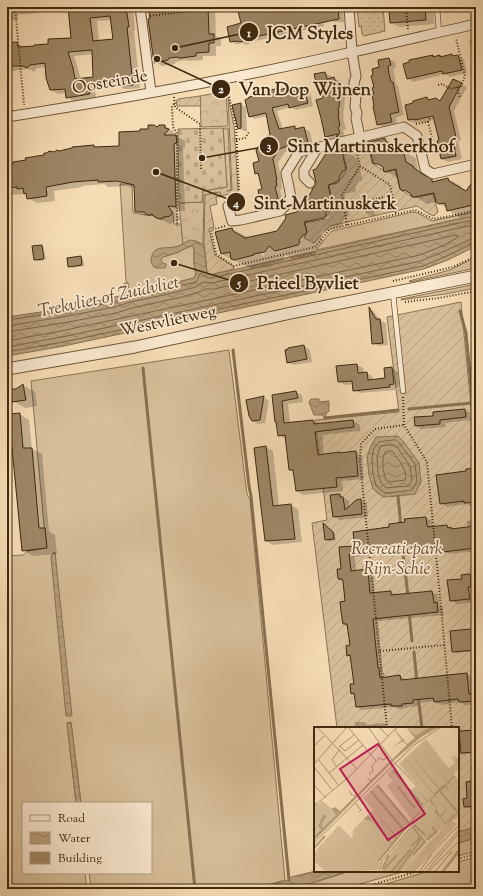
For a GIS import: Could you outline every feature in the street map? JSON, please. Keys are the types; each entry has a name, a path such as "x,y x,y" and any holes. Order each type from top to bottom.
{"street":[{"path":"140,7 151,92"},
{"path":"349,7 352,52 356,76 354,82 356,95 355,107 357,114 357,138"},
{"name":"Oosteinde","path":"7,117 226,78 476,24"},
{"path":"228,206 232,221 280,211 291,197 286,173 299,152 404,127 417,136 425,169 433,174 472,166"},
{"path":"310,183 304,177 304,170 318,147"},
{"name":"Westvlietweg","path":"7,369 135,347 476,276"}],"lane":[{"path":"437,7 439,32"},
{"path":"393,293 403,391"}],"path":[{"path":"13,7 15,8 25,114"},
{"path":"406,7 409,39"},
{"path":"141,18 190,11"},
{"path":"438,85 442,84 451,89 461,86 465,76 454,29"},
{"path":"226,78 236,126 239,190 236,199 228,206"},
{"path":"457,87 460,98"},
{"path":"173,88 173,127 177,136 177,226"},
{"path":"174,104 175,107 200,124 201,170"},
{"path":"430,118 428,122 433,141"},
{"path":"411,132 416,124 428,122"},
{"path":"236,140 245,138 249,132"},
{"path":"348,225 342,195 360,166 357,138"},
{"path":"360,166 390,185 396,214"},
{"path":"344,207 392,195"},
{"path":"232,221 230,225 211,230 216,254 234,266 315,247 330,229 415,210 433,219 476,210"},
{"path":"403,391 404,424 426,462 442,607 452,727"},
{"path":"388,727 360,462 361,444 375,429 404,424"},
{"path":"380,652 444,645"},
{"path":"459,859 476,854"},
{"path":"358,889 416,872"}],"green space":[{"path":"357,7 383,7 385,31 364,36 362,34 361,26 359,27"},
{"path":"226,91 228,126 201,127 200,96"},
{"path":"200,96 201,106 177,106 176,101 178,99"},
{"path":"228,97 234,126 238,190 235,198 233,193 221,196 220,192 204,195 203,245 193,240 183,244 179,203 202,202 203,191 227,187 223,128 228,128 231,190 227,191 232,190"},
{"path":"223,128 227,187 203,191 202,202 179,203 178,129"},
{"path":"367,142 372,163 386,172 395,170 400,189 414,198 433,194 438,212 434,216 417,206 330,226 314,243 304,238 307,232 305,223 325,219 333,205 329,185 338,183 347,169 342,148"},
{"path":"120,184 132,184 133,213 151,215 160,219 164,219 169,214 173,214 174,224 181,224 183,244 175,247 160,249 153,253 162,263 160,259 163,257 179,252 192,245 194,247 194,264 196,274 194,278 129,293 128,283 126,281"},
{"path":"220,192 221,196 216,197 217,204 210,206 214,227 209,229 215,255 233,266 234,269 210,275 207,272 204,243 205,195"},
{"path":"413,212 418,213 432,221 474,212 476,218 468,217 316,250 332,231"},
{"path":"476,257 476,268 409,281 450,270"},
{"path":"476,284 476,288 401,300 401,299"},
{"name":"Recreatiepark Rijn-Schie","path":"461,302 476,452 476,827 459,832 459,727 337,727 312,523 327,520 315,420 399,412 387,317"},
{"path":"229,350 247,494 250,500 285,880 253,889 91,889 89,874 152,874 152,802 81,802 71,722 67,723 76,802 22,802 22,874 85,874 87,889 7,889 7,556 23,555 28,551 46,548 31,381"},
{"path":"476,838 476,851 459,856 459,843"},
{"path":"476,857 476,889 369,889 426,872 459,872 459,862"},
{"path":"347,872 402,872 342,889 293,889"}],"water":[{"path":"468,217 476,218 476,246 448,260 424,269 64,346 7,356 7,317 61,309 124,295 124,283 128,283 128,291 130,293 194,278 196,274 194,264 194,247 192,246 163,257 161,260 166,264 165,268 156,268 151,262 153,254 158,249 175,247 192,240 204,245 207,272 210,275"},
{"path":"311,399 319,399 319,402 329,401 329,411 325,418 322,415 314,415 309,402"},
{"path":"398,436 419,463 421,482 415,494 383,497 373,489 369,475 367,457 376,437"},
{"path":"55,552 72,716 66,716 51,557"},
{"path":"71,722 81,802 76,802 67,723"},
{"path":"476,827 476,838 459,843 459,832"},
{"path":"314,871 347,872 293,889 253,889 289,880 291,877"}],"building":[{"path":"68,7 125,7 129,27 127,27 133,85 88,85 90,94 66,98 65,89 50,90 46,78 45,63 30,65 27,68 23,66 7,66 7,43 17,42 18,47 34,46 48,44 48,39 71,38","holes":["110,16 113,39 93,41 90,18","92,50 93,77 75,79 68,52"]},
{"path":"148,7 208,7 209,34 214,34 214,43 209,43 209,52 196,53 196,56 169,58 168,60 154,63 148,19 150,18"},
{"path":"237,7 338,7 339,19 245,39 240,42 230,42 227,27 241,23"},
{"path":"390,7 425,7 426,20 390,23"},
{"path":"452,54 452,56 458,55 462,70 443,74 442,71 407,79 403,64 409,62 409,60 433,55 433,57 440,55 440,57"},
{"path":"389,58 391,65 388,66 389,74 391,82 393,82 399,112 390,114 392,122 377,125 373,106 372,94 374,94 372,88 374,87 371,76 373,75 372,69 379,67 378,60"},
{"path":"325,72 327,79 334,77 336,83 338,83 340,91 338,115 340,126 338,127 340,133 325,137 316,100 323,98 319,81 316,82 314,74"},
{"path":"453,79 462,83 449,107 456,137 453,138 456,156 441,159 437,141 439,140 433,116 408,120 405,105 427,97 428,100 436,98 440,101"},
{"path":"279,88 279,90 286,88 286,90 297,88 298,90 304,88 308,103 289,108 288,104 272,108 279,129 295,126 295,129 304,127 308,142 279,149 273,159 277,180 277,186 275,187 278,198 276,199 277,205 262,209 258,190 262,189 258,173 255,174 253,163 259,161 256,150 265,137 270,135 266,113 249,117 245,100 249,97 255,96 255,94"},
{"path":"241,103 241,128 238,129 232,105"},
{"path":"148,125 154,125 157,127 159,125 165,125 165,128 169,129 164,135 176,135 177,143 174,144 176,207 168,206 173,213 168,217 166,216 160,219 152,214 148,215 144,212 135,212 134,185 117,181 98,182 98,180 73,182 46,187 47,196 27,199 23,188 10,188 7,165 13,164 13,162 26,160 25,158 44,155 44,153 49,151 54,152 72,147 94,145 94,147 119,146 119,132 140,131 140,129 148,129"},
{"path":"385,138 386,142 403,150 406,162 422,174 432,179 432,182 448,178 449,181 466,191 476,177 476,203 447,211 445,203 439,204 436,202 434,193 414,197 405,190 403,191 400,189 396,169 384,172 383,167 373,163 368,142"},
{"path":"341,148 346,169 342,172 337,182 328,185 333,206 329,207 324,218 304,222 307,232 299,240 300,242 298,245 275,251 269,246 265,252 234,260 231,259 230,252 221,254 215,232 232,228 233,231 245,238 277,231 286,218 285,215 297,212 312,191 316,182 313,170 316,169 326,152"},
{"path":"42,245 44,259 34,260 32,246"},
{"path":"81,256 82,265 68,267 67,258"},
{"path":"369,307 376,319 380,319 383,343 372,344"},
{"path":"304,345 307,359 287,363 285,350"},
{"path":"357,364 358,373 367,372 368,380 385,378 384,368 392,367 394,384 389,385 390,387 353,391 352,381 338,382 336,366"},
{"path":"23,384 26,400 12,402 11,389 16,389"},
{"path":"296,391 298,398 282,401 284,423 313,420 314,424 353,420 354,427 315,432 318,455 356,451 358,476 336,478 337,487 296,491 293,470 289,470 285,435 278,436 272,395"},
{"path":"264,396 260,420 252,421 249,416 246,400"},
{"path":"465,409 466,417 440,420 440,424 415,426 414,417 433,416 433,412"},
{"path":"20,413 23,448 32,448 39,528 45,528 47,548 22,551 12,448 7,448 7,439 11,439 9,414"},
{"path":"266,446 273,506 291,504 295,539 265,541 254,448"},
{"path":"476,468 476,502 464,503 464,501 440,504 436,475 466,471 466,469"},
{"path":"340,494 340,497 343,497 345,510 356,500 361,499 362,514 333,517 330,495"},
{"path":"426,517 428,527 447,525 448,528 451,527 451,529 476,526 476,548 443,552 442,547 422,549 422,546 399,548 399,550 374,553 374,551 349,554 351,571 368,569 370,593 391,591 391,595 432,591 434,603 437,602 438,612 373,619 380,678 400,675 401,680 467,673 469,694 476,693 476,701 459,702 458,699 434,702 433,698 413,700 413,703 402,704 402,706 391,706 391,704 356,707 354,693 351,694 350,684 354,684 350,655 347,656 346,646 350,645 347,624 343,624 340,602 345,601 343,581 342,579 338,579 337,569 341,569 339,547 355,546 353,532 389,527 389,524 405,522 404,519"},
{"path":"323,523 333,532 334,539 325,540"},
{"path":"470,574 471,587 468,587 470,599 450,601 447,580 462,579 461,575"},
{"path":"471,629 472,640 476,640 476,650 452,652 450,631"},
{"path":"476,730 476,752 461,753 459,731"},
{"path":"474,781 476,806 464,807 463,799 467,798 466,782"}],"waterway":[{"path":"460,311 466,333 476,439"},
{"path":"233,350 251,496 289,880"},
{"path":"143,368 195,889"},
{"path":"409,409 472,403"},
{"path":"325,418 398,410"},
{"path":"398,496 401,527"},
{"path":"402,544 408,596"},
{"path":"409,612 412,641"},
{"path":"414,652 417,682"},
{"path":"418,696 422,727"}],"place":[{"name":"JCM Styles","path":"175,48"},
{"name":"Van Dop Wijnen","path":"157,59"},
{"name":"Sint Martinuskerkhof","path":"202,158"},
{"name":"Sint-Martinuskerk","path":"156,172"},
{"name":"Prieel Byvliet","path":"174,263"}],"water label":[{"name":"Trekvliet of Zuidvliet","path":"109,298"}]}
